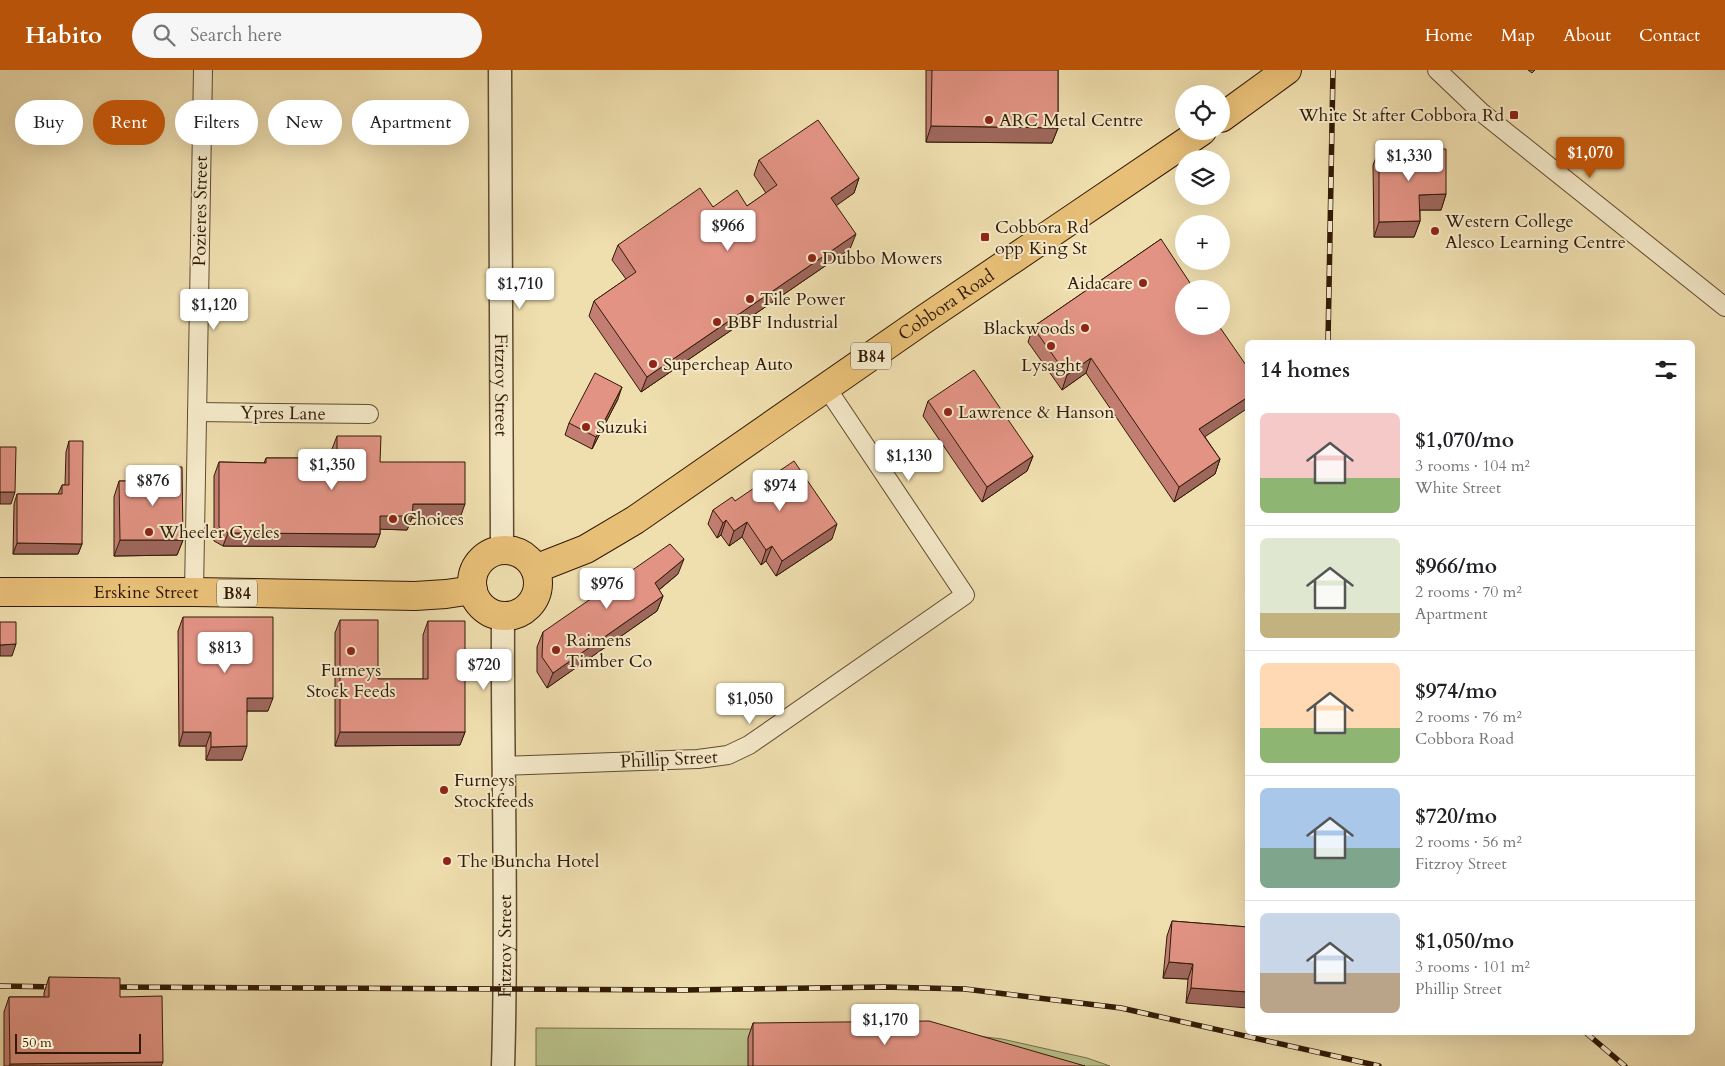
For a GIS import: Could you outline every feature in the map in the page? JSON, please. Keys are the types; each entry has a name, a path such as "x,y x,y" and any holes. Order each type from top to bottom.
{"main road":[{"path":"1230,111 1287,70"},
{"name":"Cobbora Road","path":"535,569 586,549 635,520 826,387 1189,140"},
{"path":"502,550 522,554 535,569 538,580 537,591 532,601 524,609 504,616 484,608 477,600 472,580 479,564 493,552 502,550"},
{"name":"Erskine Street","path":"0,592 194,592 415,596 473,590"}],"street":[{"name":"Pozieres Street","path":"194,592 203,70"},
{"name":"Fitzroy Street","path":"500,70 502,550"},
{"path":"1437,70 1481,112 1725,307"},
{"name":"Phillip Street","path":"503,766 698,759 728,755 749,745 965,595 826,387"},
{"name":"Ypres Lane","path":"197,412 369,414"},
{"name":"Fitzroy Street","path":"503,1066 506,964 503,766 504,616"}],"green space":[{"path":"536,1028 927,1030 1002,1039 1087,1058 1110,1066 536,1066"}],"building":[{"path":"932,70 1058,70 1058,128 931,126"},
{"path":"818,120 859,178 831,198 856,234 647,377 594,301 636,272 618,245 700,188 713,207 737,190 747,206 777,185 759,160"},
{"path":"1446,149 1446,194 1419,195 1420,221 1379,222 1379,150"},
{"path":"1161,239 1175,260 1175,270 1181,270 1188,280 1175,280 1175,335 1225,335 1245,364 1245,399 1199,429 1220,459 1179,487 1091,358 1067,375 1033,327"},
{"path":"974,370 1033,456 987,487 928,401"},
{"path":"595,373 622,387 596,437 569,423"},
{"path":"337,436 381,436 380,462 465,462 465,504 413,504 412,516 380,516 380,534 228,533 219,527 219,462 266,463 266,458 337,458"},
{"path":"69,441 83,441 82,544 17,543 17,494 62,494 62,485 69,485"},
{"path":"0,447 16,447 15,492 0,492"},
{"path":"794,461 837,524 782,561 772,546 766,550 747,522 734,531 726,520 723,523 713,510 732,497 735,501"},
{"path":"154,467 182,467 183,540 120,540 119,481 154,481"},
{"path":"670,544 684,559 655,583 663,596 553,673 542,657 543,632"},
{"path":"183,617 273,617 273,698 247,698 247,746 211,747 211,732 183,732"},
{"path":"340,620 378,620 378,679 428,679 428,621 465,621 465,732 340,732"},
{"path":"0,622 16,622 16,644 0,645"},
{"path":"1172,921 1245,927 1245,992 1191,988 1193,964 1169,962"},
{"path":"49,977 120,978 120,997 162,996 163,1062 10,1064 9,997 49,997"},
{"path":"929,1021 1085,1066 753,1066 753,1023"}],"railway":[{"path":"1328,340 1333,70"},
{"path":"0,986 60,987"},
{"path":"105,987 684,990 884,987 965,989 1121,1008 1379,1066"},
{"path":"1589,1035 1625,1066"}],"place":[{"name":"White St after Cobbora Rd","path":"1514,115"},
{"name":"ARC Metal Centre","path":"989,120"},
{"name":"Western College Alesco Learning Centre","path":"1435,231"},
{"name":"Cobbora Rd opp King St","path":"985,237"},
{"name":"Dubbo Mowers","path":"812,258"},
{"name":"Aidacare","path":"1143,283"},
{"name":"Tile Power","path":"750,299"},
{"name":"BBF Industrial","path":"717,322"},
{"name":"Blackwoods","path":"1085,328"},
{"name":"Lysaght","path":"1051,346"},
{"name":"Supercheap Auto","path":"653,364"},
{"name":"Lawrence & Hanson","path":"948,412"},
{"name":"Suzuki","path":"586,427"},
{"name":"Choices","path":"393,519"},
{"name":"Wheeler Cycles","path":"149,532"},
{"name":"Raimens Timber Co","path":"556,650"},
{"name":"Furneys Stock Feeds","path":"351,651"},
{"name":"Furneys Stockfeeds","path":"444,790"},
{"name":"The Buncha Hotel","path":"447,861"}]}
